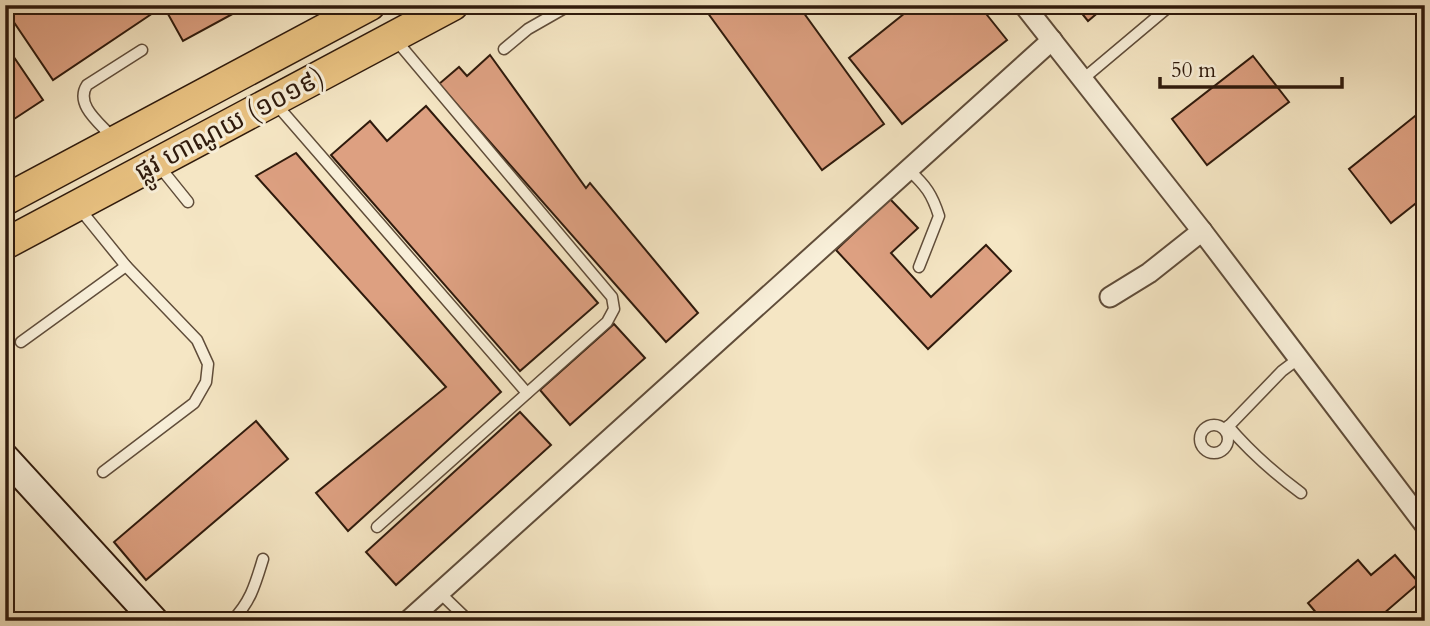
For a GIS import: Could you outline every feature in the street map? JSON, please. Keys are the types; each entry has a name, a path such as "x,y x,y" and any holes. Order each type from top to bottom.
{"main road":[{"name":"ផ្លូវ ហាណូយ (១០១៩)","path":"5,200 370,5"},
{"name":"ផ្លូវ ហាណូយ (១០១៩)","path":"5,244 453,5"}],"street":[{"path":"1024,5 1202,231 1425,525"},
{"path":"408,621 1052,40"},
{"path":"1110,297 1149,273 1202,231"},
{"path":"8,464 155,621"}],"lane":[{"path":"504,49 528,29 570,5"},
{"path":"1083,79 1171,5"},
{"path":"377,527 607,322 614,309 612,297 393,37"},
{"path":"116,141 87,110 82,97 83,91 87,85 142,50"},
{"path":"273,101 527,393"},
{"path":"156,163 188,202"},
{"path":"909,170 933,198 939,216 919,267"},
{"path":"77,206 126,266 197,340 208,365 206,382 194,403 103,472"},
{"path":"21,342 126,266"},
{"path":"1298,359 1282,370 1227,428 1268,468 1301,494"},
{"path":"232,621 247,603 263,559"},
{"path":"439,592 469,621"}],"building":[{"path":"5,5 148,5 153,13 53,80 5,9"},
{"path":"163,5 249,5 183,41"},
{"path":"702,5 798,5 884,124 822,170"},
{"path":"915,5 979,5 1007,40 902,124 849,58"},
{"path":"1075,5 1107,5 1088,21"},
{"path":"5,44 43,100 5,125"},
{"path":"490,55 586,188 590,183 698,313 666,342 439,84 459,67 467,76"},
{"path":"1253,56 1289,102 1207,165 1172,119"},
{"path":"426,106 598,303 520,371 331,155 370,121 387,141"},
{"path":"1425,108 1425,196 1391,223 1349,169"},
{"path":"296,153 501,392 348,531 316,493 446,387 256,176"},
{"path":"890,199 918,228 891,253 931,297 986,245 1011,271 928,349 836,250"},
{"path":"614,324 645,358 570,425 540,390"},
{"path":"520,412 551,445 396,585 366,552"},
{"path":"256,421 288,459 146,580 114,542"},
{"path":"1395,555 1419,583 1375,621 1323,621 1308,603 1358,560 1371,575"}]}
